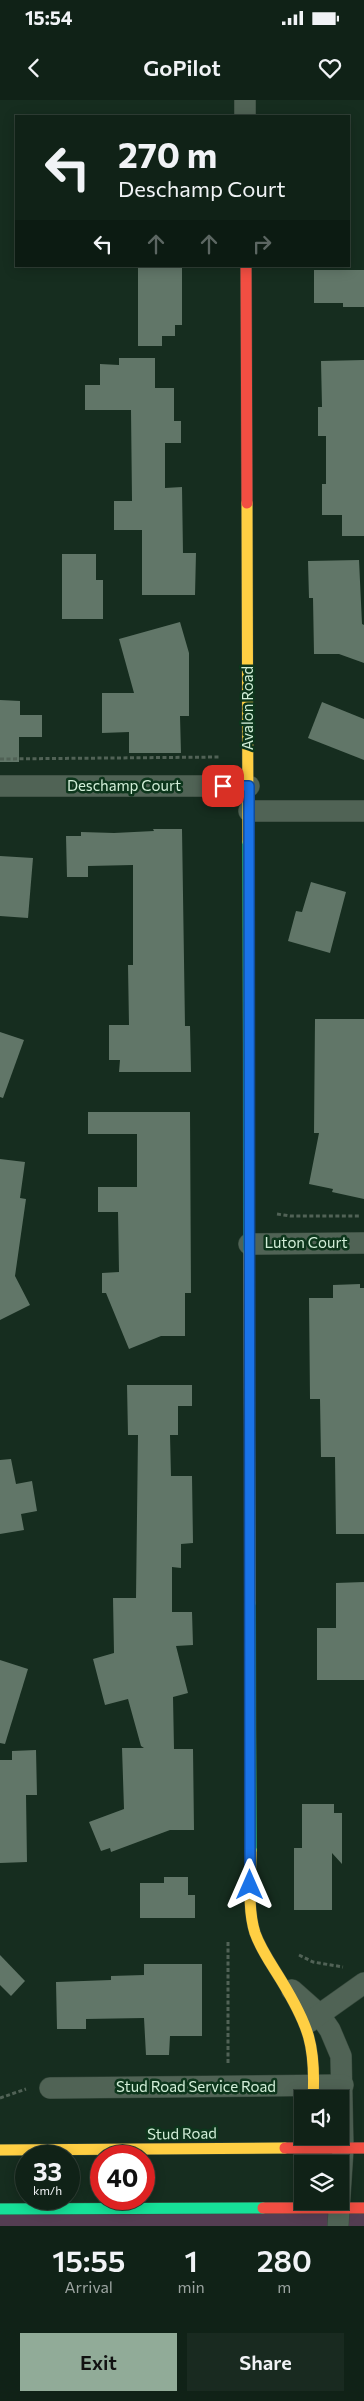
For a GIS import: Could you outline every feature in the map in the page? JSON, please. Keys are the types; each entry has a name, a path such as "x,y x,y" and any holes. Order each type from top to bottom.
{"main road":[{"name":"Avalon Road","path":"246,267 251,1912 253,1930 261,1950 282,1981"},
{"name":"Avalon Road","path":"312,2020 314,2090"},
{"name":"Stud Road","path":"0,2150 354,2149"},
{"path":"0,2210 311,2212 339,2217 364,2208"}],"street":[{"path":"245,100 245,115"},
{"name":"Deschamp Court","path":"0,786 249,786"},
{"path":"249,811 364,811"},
{"name":"Luton Court","path":"248,1244 364,1243"},
{"name":"Avalon Road","path":"282,1981 312,2020 330,2030 341,2056 343,2085 354,2149 339,2217"},
{"path":"312,2020 364,1983"},
{"name":"Stud Road Service Road","path":"325,2090 343,2085"},
{"name":"Stud Road Service Road","path":"50,2088 294,2093"}],"path":[{"path":"0,758 223,756"},
{"path":"277,1214 290,1216 364,1216"}],"shaded area":[{"path":"294,2208 294,2210 349,2210 349,2208 364,2208 364,2226 0,2226 0,2209"}],"building":[{"path":"138,267 182,267 182,325 175,325 175,336 162,336 162,346 138,346"},
{"path":"314,270 364,270 364,307 343,307 343,303 314,303"},
{"path":"119,358 155,358 155,388 174,388 174,421 181,421 181,443 165,443 165,488 182,487 183,553 196,553 195,595 142,595 142,530 114,530 114,501 132,501 131,410 85,410 85,385 100,385 100,364 119,365"},
{"path":"364,360 364,536 342,536 342,515 322,515 322,484 326,484 326,436 318,436 318,407 322,407 321,361"},
{"path":"62,554 96,554 96,580 103,580 103,619 62,619"},
{"path":"359,560 362,624 364,625 364,663 339,654 314,654 313,598 309,598 308,561"},
{"path":"180,622 189,653 189,716 180,716 181,753 129,753 129,732 102,733 102,693 134,693 119,639"},
{"path":"0,700 20,701 20,715 42,715 42,737 19,737 19,762 0,762"},
{"path":"322,702 364,719 364,760 308,738"},
{"path":"153,829 182,829 185,1026 190,1026 191,1072 119,1072 120,1060 109,1060 109,1025 129,1025 128,965 133,965 133,865 88,866 88,877 67,877 66,836 81,836 81,832 114,833 154,831"},
{"path":"0,856 33,858 28,918 0,916"},
{"path":"311,882 346,892 330,953 288,941 296,911 302,912"},
{"path":"315,1019 364,1019 364,1199 332,1192 333,1189 309,1184 319,1133 314,1133"},
{"path":"0,1032 24,1040 3,1098 0,1097"},
{"path":"88,1112 190,1112 191,1293 185,1293 185,1336 161,1336 129,1349 106,1293 102,1293 102,1273 119,1272 118,1212 98,1212 98,1187 137,1187 137,1134 88,1134"},
{"path":"0,1159 25,1162 20,1198 26,1199 15,1276 30,1305 0,1320"},
{"path":"360,1284 360,1288 364,1288 364,1534 336,1534 335,1457 321,1457 320,1399 310,1399 309,1298 333,1298 333,1285"},
{"path":"127,1385 192,1385 192,1406 178,1406 178,1435 170,1435 171,1476 192,1476 193,1543 181,1544 181,1568 172,1567 172,1612 192,1612 193,1645 176,1646 188,1693 173,1697 174,1749 193,1749 194,1830 170,1830 111,1852 110,1848 101,1851 89,1822 124,1809 122,1748 144,1748 141,1746 128,1699 105,1705 93,1659 114,1653 113,1598 136,1598 138,1435 128,1435"},
{"path":"11,1459 16,1484 32,1481 37,1511 21,1514 24,1530 0,1534 0,1460"},
{"path":"364,1582 364,1680 317,1680 317,1628 336,1628 336,1583"},
{"path":"0,1660 28,1669 5,1744 0,1743"},
{"path":"36,1750 37,1795 26,1795 27,1862 0,1863 0,1760 12,1760 12,1751"},
{"path":"302,1804 334,1804 334,1813 342,1813 342,1864 332,1853 332,1910 294,1910 294,1848 302,1848"},
{"path":"164,1877 188,1877 188,1895 195,1895 195,1918 140,1918 140,1883 164,1883"},
{"path":"0,1955 25,1981 11,1996 0,1985"},
{"path":"144,1964 202,1964 202,2036 170,2036 169,2055 146,2055 144,2018 86,2019 86,2029 57,2029 56,1982 111,1980 111,1976 144,1975"}],"traffic: fast":[{"path":"248,842 249,1252"},
{"path":"250,1603 251,1850"},
{"path":"0,2209 263,2208"}],"traffic: slow":[{"path":"247,503 248,842"},
{"path":"249,1252 250,1603"},
{"path":"251,1850 250,1903 255,1933 260,1945 291,1996 309,2037 312,2050 314,2090"},
{"path":"0,2150 285,2148"}],"traffic: jam":[{"path":"246,267 247,503"},
{"path":"285,2148 364,2148"},
{"path":"263,2208 364,2208"}],"route":[{"path":"223,786 249,786 250,1885"}]}
